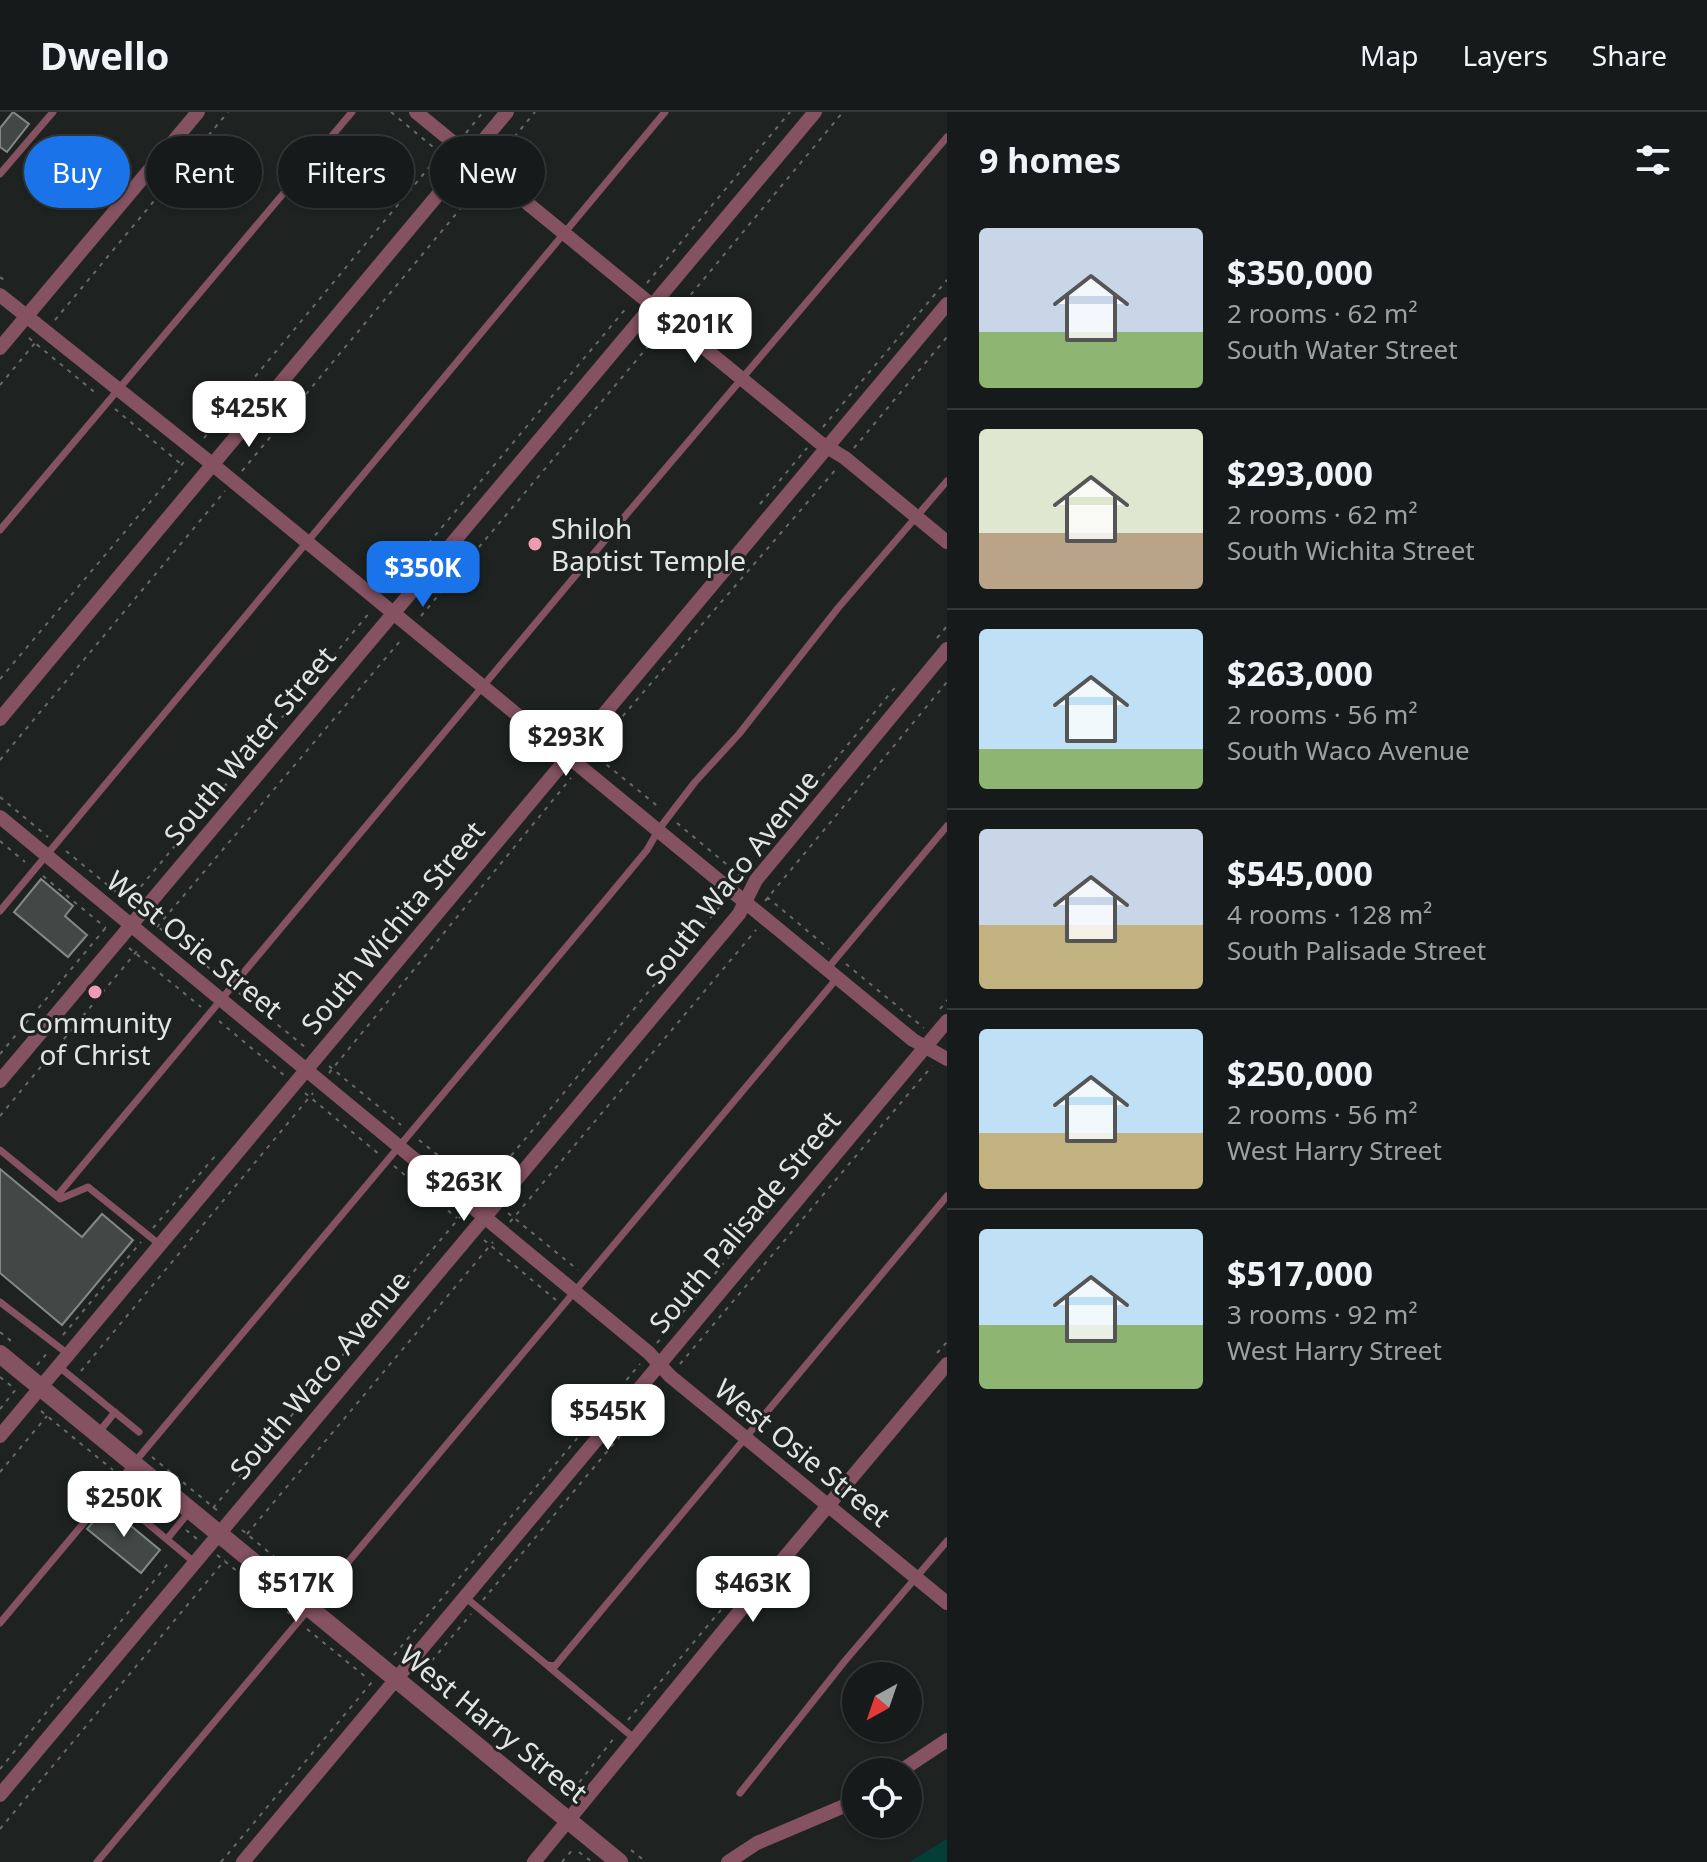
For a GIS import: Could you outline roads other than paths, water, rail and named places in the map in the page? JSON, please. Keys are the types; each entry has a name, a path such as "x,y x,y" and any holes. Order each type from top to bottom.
{"street":[{"path":"0,348 198,112"},
{"path":"416,112 445,136"},
{"path":"487,136 507,112"},
{"name":"South Water Street","path":"0,1081 815,112"},
{"path":"0,719 430,204"},
{"path":"536,208 638,294 947,542"},
{"path":"0,295 22,322 40,337 118,390 212,464 913,1040 945,1057"},
{"name":"South Wichita Street","path":"0,1436 947,304"},
{"name":"South Waco Avenue","path":"0,1795 739,914 756,880 942,644"},
{"name":"West Osie Street","path":"0,817 52,849 152,932 222,999 322,1082 503,1231 580,1285 670,1376 947,1603"},
{"name":"South Palisade Street","path":"243,1862 390,1673 463,1596 654,1358 947,1021"},
{"name":"West Harry Street","path":"0,1354 619,1862"},
{"path":"534,1862 947,1364"},
{"path":"920,1758 947,1740"},
{"path":"728,1862 757,1843 842,1807"}],"lane":[{"path":"0,174 53,112"},
{"path":"0,530 352,112"},
{"path":"0,911 665,112"},
{"path":"57,1196 482,686 947,137"},
{"path":"0,1623 140,1469 387,1161 622,881 695,782 739,734 838,608 947,481"},
{"path":"97,1862 580,1285 947,826"},
{"path":"0,1150 60,1199 88,1187 159,1244"},
{"path":"547,1665 555,1666 947,1196"},
{"path":"0,1302 63,1360 75,1379 139,1432"},
{"path":"97,1434 115,1412"},
{"path":"140,1469 122,1502 194,1562"},
{"path":"167,1539 197,1515"},
{"path":"740,1793 844,1662 947,1541"},
{"path":"463,1596 635,1739"}],"place":[{"name":"Shiloh Baptist Temple","path":"535,544"},
{"name":"Community of Christ","path":"95,992"}]}
